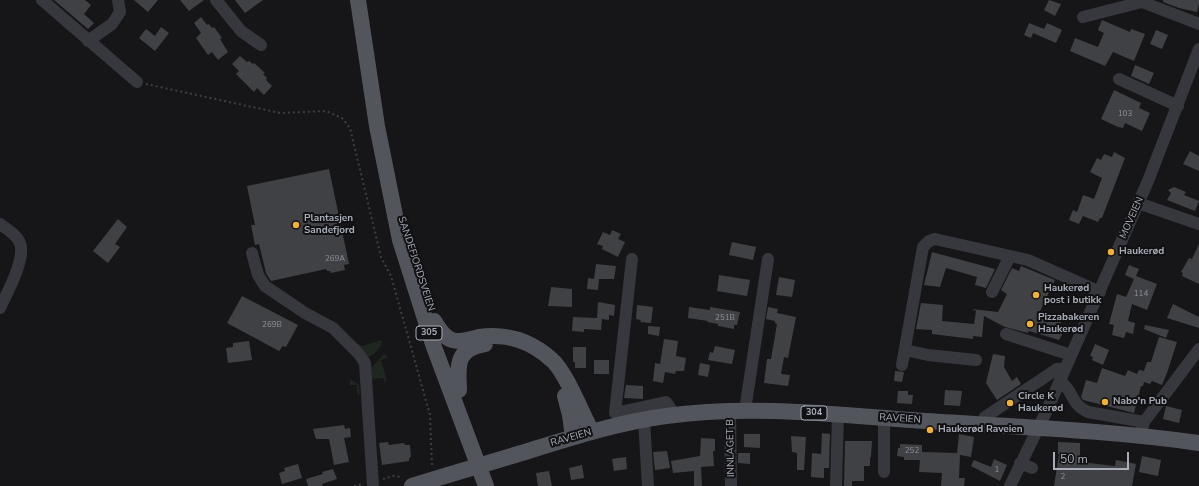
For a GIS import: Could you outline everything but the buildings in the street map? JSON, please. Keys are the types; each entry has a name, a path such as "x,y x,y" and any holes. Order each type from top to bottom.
{"main road":[{"name":"SANDEFJORDSVEIEN","path":"358,0 377,126 400,240 434,347 486,486"},
{"name":"SANDEFJORDSVEIEN","path":"388,176 434,321 444,343 459,390 496,486"},
{"name":"305","path":"434,321 445,336 453,341 496,336 527,342 538,349 554,361 562,372 592,432"},
{"name":"305","path":"459,390 458,365 460,357 468,350 483,344 497,342 515,344 530,351 541,359 552,370 560,382 570,415 573,437"},
{"name":"RAVEIEN","path":"419,481 448,475 573,437 644,420 675,415 737,410 838,414 980,425 1142,429 1199,443"}],"street":[{"path":"42,0 137,82"},
{"path":"88,41 112,24 120,12 118,0"},
{"path":"216,0 241,31 261,45"},
{"path":"1083,17 1142,2 1199,24"},
{"name":"MOVEIEN","path":"1010,486 1100,292 1178,106 1199,49"},
{"path":"1119,79 1178,106"},
{"path":"1138,203 1199,224"},
{"path":"0,224 16,237 22,252 20,261 0,308"},
{"path":"902,365 924,247 929,241 936,239 1028,260 1100,292"},
{"path":"252,253 258,275 265,286 305,313 333,328 359,354 365,363 372,484"},
{"path":"992,292 1010,256"},
{"path":"632,259 615,412 666,402 675,415"},
{"path":"737,410 768,260"},
{"path":"1006,334 1071,355"},
{"path":"1060,381 1069,388 1075,404 1084,410 1142,429 1199,349"},
{"path":"905,350 928,355 976,360"},
{"path":"980,425 985,417 1057,369 1065,369"},
{"name":"INNLAGET B","path":"731,486 737,410"},
{"path":"836,486 838,414"},
{"path":"884,418 884,472"},
{"path":"644,420 648,486"},
{"path":"1020,463 1032,468"}],"path":[{"path":"137,82 280,113 326,111 342,118 350,128 381,257 391,276 430,415 419,481 393,476 372,484 354,486"}],"shaded area":[{"path":"382,340 378,350 368,357 355,342 362,346"},
{"path":"384,354 388,358 381,360 387,381 384,382 384,378 370,379 372,367"},
{"path":"350,379 359,385 360,394 357,395 357,385 350,385"}],"place":[{"name":"Plantasjen Sandefjord","path":"296,225"},
{"name":"Haukerød","path":"1111,252"},
{"name":"Haukerød post i butikk","path":"1036,295"},
{"name":"Pizzabakeren Haukerød","path":"1030,324"},
{"name":"Nabo'n Pub","path":"1105,402"},
{"name":"Circle K Haukerød","path":"1010,403"},
{"name":"Haukerød Raveien","path":"930,430"}]}
